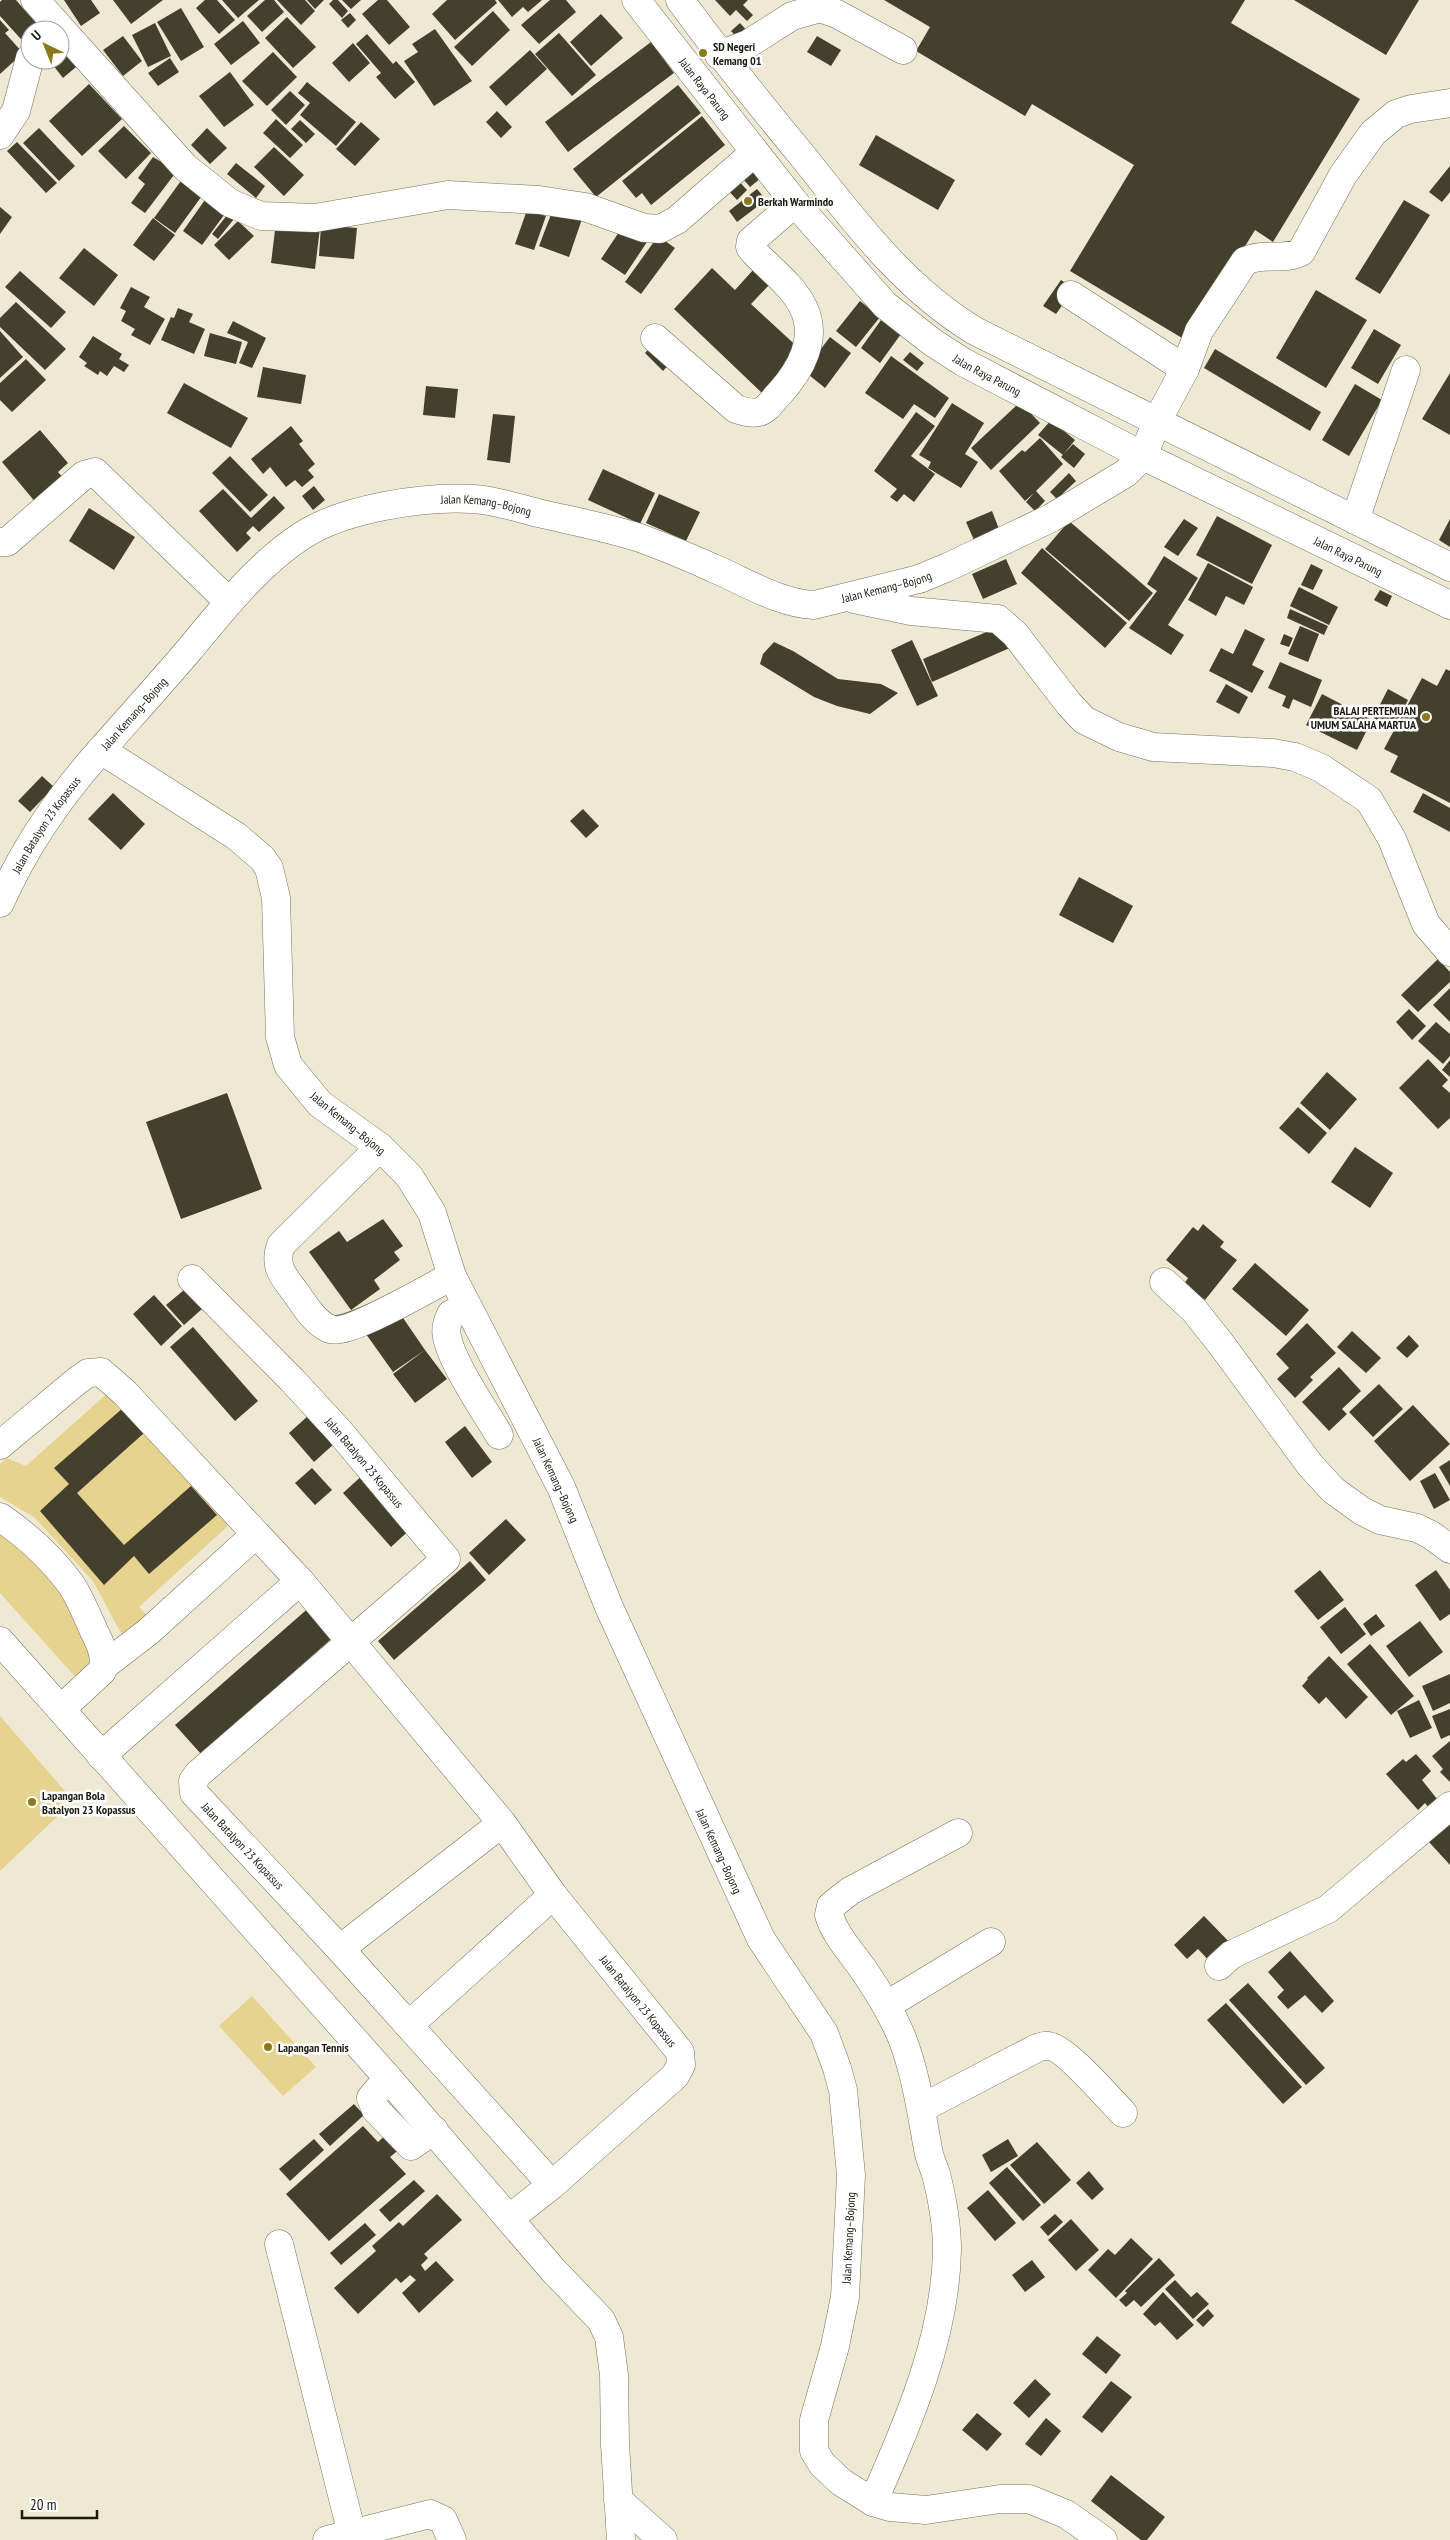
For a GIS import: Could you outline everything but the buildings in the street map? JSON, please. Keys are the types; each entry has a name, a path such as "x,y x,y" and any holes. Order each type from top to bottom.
{"main road":[{"path":"35,0 48,20"},
{"name":"Jalan Raya Parung","path":"636,0 795,203 885,305 932,342 962,362 1143,456 1450,605"},
{"path":"680,0 719,55 862,232 903,276 947,314 976,331 1450,567"},
{"path":"719,55 748,44 805,11 841,7 903,50"},
{"path":"70,45 185,167 230,203 261,216 315,218 448,195 539,200 584,207 644,228 660,229 677,220 755,152"},
{"path":"0,135 16,111 27,70"},
{"name":"Jalan Kemang–Bojong","path":"1103,2540 1066,2514 1029,2499 1000,2499 926,2510 906,2510 873,2502 829,2472 814,2450 814,2420 840,2324 848,2270 851,2175 842,2090 837,2068 824,2033 760,1939 690,1789 602,1591 561,1487 452,1276 432,1213 409,1176 380,1147 320,1104 288,1065 280,1037 276,898 270,868 262,858 216,821 101,750 229,602 271,560 303,535 317,527 362,511 453,498 476,499 502,504 579,520 639,538 788,601 814,604 848,598 919,579 1051,518 1126,473 1143,456 1157,421 1185,369 1199,331 1245,261 1255,256 1289,256 1302,252 1343,175 1373,133 1396,114 1411,109 1450,102"},
{"path":"655,338 736,409 747,412 760,412 769,405 792,379 801,362 809,340 808,324 803,307 791,291 750,247 751,241 795,203"},
{"path":"1071,295 1185,369"},
{"path":"1355,520 1406,370"},
{"path":"0,542 8,542 84,475 94,472 229,602"},
{"path":"848,598 910,610 998,619 1015,634 1069,704 1084,720 1119,737 1154,747 1273,753 1295,757 1321,768 1369,800 1392,839 1426,924 1450,952"},
{"name":"Jalan Batalyon 23 Kopassus","path":"0,903 23,855 41,826 70,785 101,750"},
{"path":"380,1147 281,1245 277,1256 279,1267 285,1279 318,1322 332,1330 340,1330 369,1319 452,1276"},
{"name":"Jalan Batalyon 23 Kopassus","path":"192,1279 312,1402 446,1559 198,1774 193,1781 192,1788 199,1799 340,1949 552,2185"},
{"path":"1164,1282 1194,1310 1310,1465 1333,1490 1362,1511 1380,1520 1417,1528 1431,1535 1450,1549"},
{"path":"467,1307 451,1314 447,1322 447,1337 468,1382 499,1435"},
{"path":"0,1445 78,1380 88,1373 101,1372 125,1393 300,1581 350,1643"},
{"path":"0,1517 38,1548 72,1587 100,1644 105,1665"},
{"path":"61,1709 98,1677 105,1665 148,1632 256,1534"},
{"path":"101,1756 300,1581"},
{"path":"0,1641 388,2078 371,2098 376,2110 411,2146 434,2130 553,2270 601,2320 610,2337 614,2375 618,2500 622,2540"},
{"name":"Jalan Batalyon 23 Kopassus","path":"350,1643 502,1823 553,1895 680,2052 682,2058 675,2076 552,2185 510,2218"},
{"path":"1219,1966 1231,1955 1328,1909 1450,1806"},
{"path":"340,1949 502,1823"},
{"path":"873,2502 921,2382 939,2314 947,2248 943,2203 928,2150 922,2108 902,2039 887,2005 831,1923 829,1914 831,1906 850,1891 958,1833"},
{"path":"409,2025 553,1895"},
{"path":"887,2005 991,1942"},
{"path":"922,2108 1037,2048 1049,2046 1058,2049 1070,2059 1123,2113"},
{"path":"279,2244 339,2537 430,2514 443,2520 452,2540"},
{"path":"618,2500 663,2540"}],"shaded area":[{"path":"121,1381 240,1515 139,1607 150,1618 125,1641 93,1581 35,1518 0,1497 0,1464 7,1458 26,1466"},
{"path":"0,1518 28,1535 109,1655 79,1681 0,1593"},
{"name":"Lapangan Bola Batalyon 23 Kopassus","path":"0,1716 65,1791 61,1813 0,1871"},
{"name":"Lapangan Tennis","path":"252,1996 316,2067 283,2096 219,2026"}],"place":[{"name":"SD Negeri Kemang 01","path":"703,53"},
{"name":"Berkah Warmindo","path":"748,201"},
{"name":"BALAI PERTEMUAN UMUM SALAHA MARTUA","path":"1426,717"},
{"name":"Lapangan Bola Batalyon 23 Kopassus","path":"32,1802"},
{"name":"Lapangan Tennis","path":"268,2047"}]}
